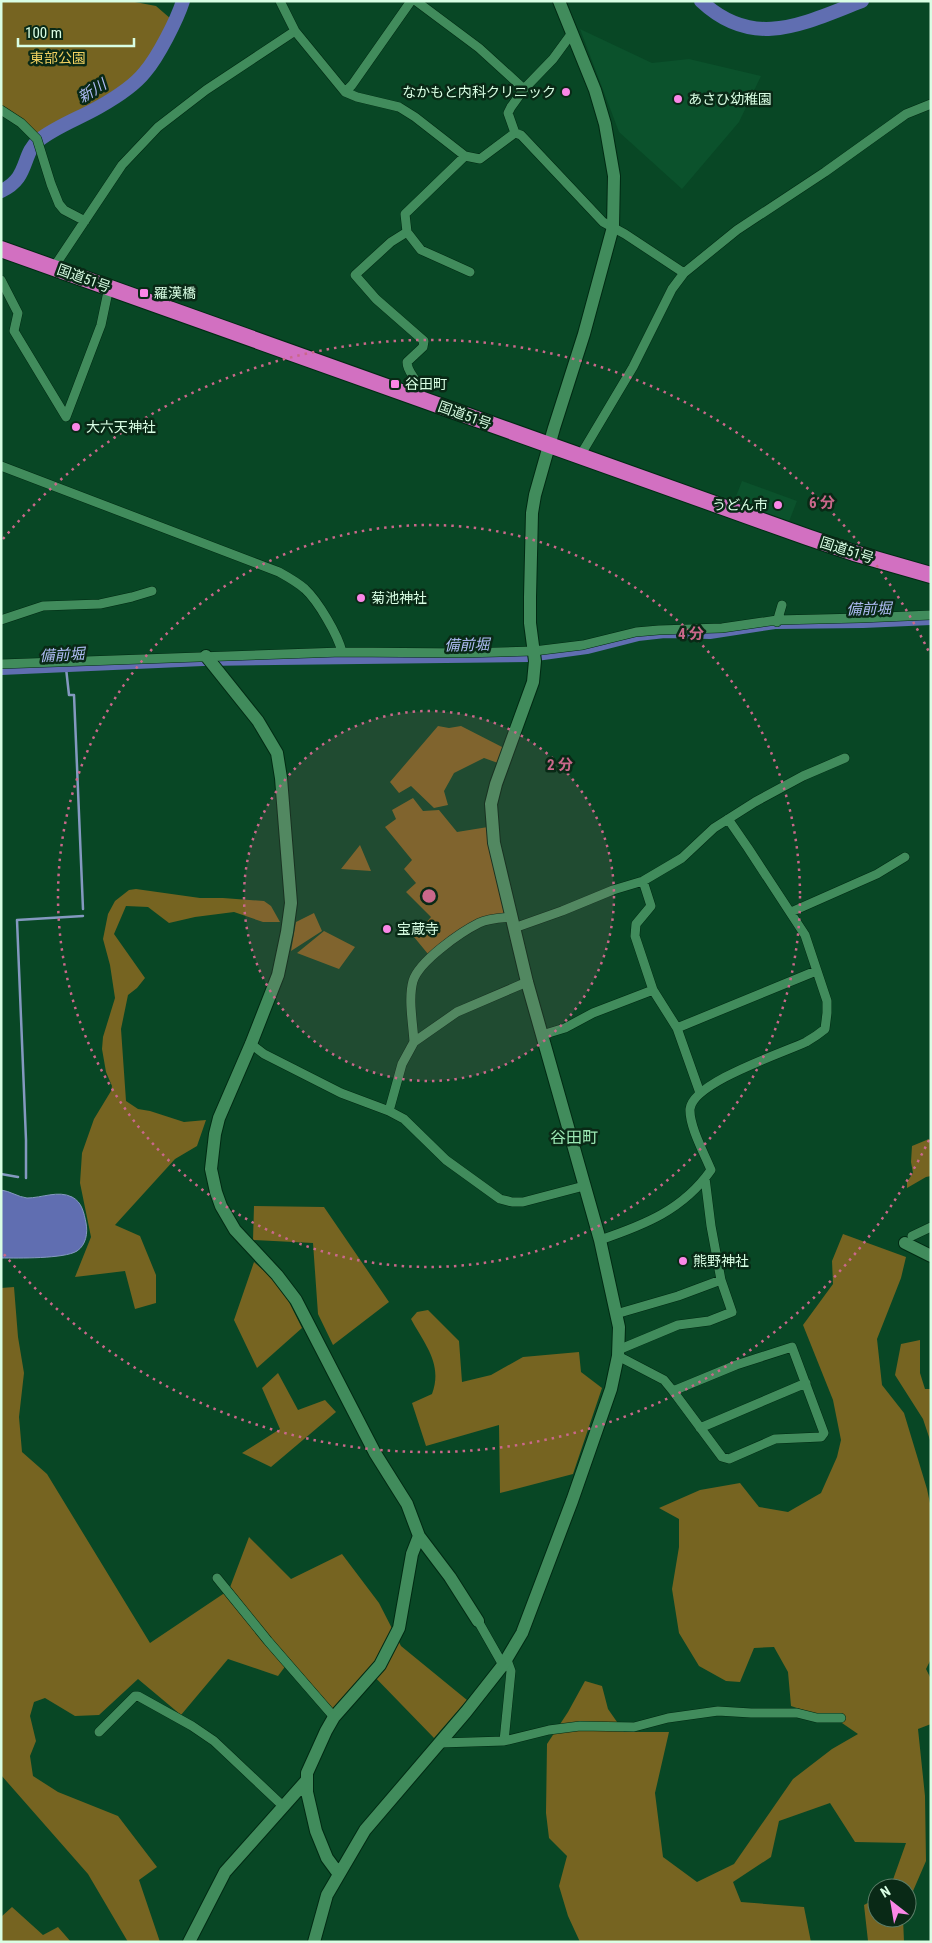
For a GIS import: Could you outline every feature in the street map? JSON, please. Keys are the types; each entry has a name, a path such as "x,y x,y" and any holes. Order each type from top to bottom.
{"highway":[{"name":"国道51号","path":"1,249 835,547 931,575"}],"street":[{"path":"280,1 295,31 345,92 357,97 399,107 415,117 465,156 480,159 515,132"},
{"path":"345,92 352,85 411,1"},
{"path":"416,1 479,48 524,89"},
{"path":"314,1942 327,1895 338,1873 365,1830 440,1743 505,1662 522,1633 569,1509 611,1389 618,1353 619,1328 600,1240 527,982 494,843 491,804 496,784 533,682 534,656 530,623 530,597 532,513 535,495 584,334 613,227 614,176 605,124 595,90 559,1"},
{"path":"54,267 122,165 158,127 206,90 295,31"},
{"path":"572,33 511,107 508,113 515,132 521,135 603,222 684,273"},
{"path":"580,456 633,367 672,289 684,273 737,230 825,172 906,114 931,104"},
{"path":"1,110 21,123 38,142 59,204 64,210 86,221"},
{"path":"465,156 405,214 407,232 421,250 470,272"},
{"path":"407,232 391,242 355,275 376,299 424,341 423,347 407,362 407,368 418,383 421,399"},
{"path":"1,280 18,313 14,331 66,418 101,325 109,287"},
{"path":"1,466 279,572 305,589 312,597 339,641 342,652"},
{"path":"1,620 43,606 100,604 152,591"},
{"path":"777,621 782,605"},
{"path":"1,664 210,661 342,652 463,653 534,656 636,632 722,628 777,621 931,615"},
{"path":"210,661 264,730 276,753 281,778 291,903 290,918 278,975 233,1084 215,1134 211,1164 216,1192 221,1206 235,1230 277,1275 296,1300 374,1453 407,1504 419,1536 450,1577 511,1671 504,1741"},
{"path":"414,1042 412,989 414,979 421,967 460,934 479,923 495,919 513,923 562,911 613,890 643,881 682,858 714,828 755,802 804,776 845,758"},
{"path":"600,1240 643,1225 671,1209 688,1196 706,1178 711,1170 692,1124 690,1111 692,1103 700,1093 730,1074 806,1042 825,1029 826,1001 804,935 791,912 728,819"},
{"path":"791,912 877,874 905,857"},
{"path":"643,881 651,906 636,924 635,936 653,990 677,1028 700,1093"},
{"path":"677,1028 816,971"},
{"path":"389,1111 402,1064 414,1042 457,1012 527,982"},
{"path":"542,1035 565,1028 593,1013 653,990"},
{"path":"251,1044 264,1054 341,1093 389,1111 404,1119 446,1160 506,1201 531,1200 584,1186"},
{"path":"618,1353 678,1325 709,1321 732,1312 721,1280 711,1226 706,1178"},
{"path":"931,1227 908,1239 931,1256"},
{"path":"616,1314 678,1296 721,1280"},
{"path":"618,1353 664,1380 722,1457 729,1459 775,1439 821,1437 824,1433 792,1347 736,1365 673,1391"},
{"path":"700,1428 806,1384"},
{"path":"338,1873 327,1858 316,1830 309,1804 306,1781 310,1764 334,1717 380,1665 399,1628 412,1554 419,1536"},
{"path":"217,1578 268,1641 334,1717"},
{"path":"99,1732 135,1696 138,1696 192,1726 214,1741 284,1807"},
{"path":"440,1743 504,1741 550,1730 580,1726 634,1727 668,1718 718,1711 797,1713 817,1718 841,1718"},
{"path":"189,1942 225,1872 306,1781"}],"shaded area":[{"name":"あさひ幼稚園","path":"580,29 652,63 689,59 761,76 739,122 682,189 619,132"},
{"path":"742,481 797,501 788,524 733,504"}],"green space":[{"name":"東部公園","path":"1,1 135,2 156,6 171,19 148,61 136,77 37,134 1,106"},
{"path":"438,726 449,728 461,726 504,748 498,763 484,758 454,773 444,791 448,805 434,808 411,786 399,793 390,782"},
{"path":"413,798 423,811 439,810 457,832 488,827 506,913 487,916 428,954 414,937 431,917 406,892 416,883 404,869 412,860 385,827 396,819 392,810"},
{"path":"360,845 371,871 341,869"},
{"path":"136,889 200,898 264,901 271,906 280,922 263,922 234,912 195,917 169,923 148,907 126,906 114,934 145,978 128,995 121,1029 126,1101 138,1109 184,1122 206,1120 197,1146 175,1159 115,1225 140,1236 156,1275 156,1303 135,1309 125,1271 75,1277 91,1237 80,1183 82,1153 94,1119 111,1091 112,1086 106,1072 102,1049 103,1037 115,998 110,965 103,939 108,914 115,901 129,890"},
{"path":"314,913 322,931 291,951 296,922"},
{"path":"324,931 355,947 339,969 297,953"},
{"path":"929,1139 931,1141 931,1176 907,1188 907,1182 913,1173 911,1162 912,1146"},
{"path":"254,1206 324,1207 389,1302 333,1345 318,1314 313,1243 253,1240"},
{"path":"843,1234 906,1257 901,1278 877,1339 882,1385 904,1413 931,1508 931,1659 926,1669 931,1679 931,1724 918,1729 925,1796 926,1861 917,1882 917,1878 894,1878 906,1843 855,1842 830,1803 779,1821 771,1857 733,1882 741,1902 804,1907 811,1942 580,1942 568,1916 559,1886 567,1856 549,1838 546,1813 547,1744 585,1681 602,1686 608,1709 624,1732 669,1732 655,1793 663,1857 697,1882 734,1864 793,1779 832,1749 858,1734 842,1723 791,1706 788,1672 774,1647 754,1648 740,1682 726,1681 699,1666 679,1633 672,1589 679,1547 679,1519 659,1508 700,1490 740,1483 759,1507 788,1512 821,1493 837,1457 841,1440 833,1400 803,1325 833,1284 832,1261"},
{"path":"254,1262 281,1286 302,1328 257,1368 234,1320"},
{"path":"14,1287 18,1337 24,1373 19,1417 22,1452 47,1474 150,1643 229,1590 249,1537 291,1579 342,1554 379,1603 401,1646 467,1700 434,1738 368,1670 334,1710 290,1660 278,1676 228,1659 181,1715 138,1679 99,1715 75,1716 45,1698 34,1702 30,1716 36,1741 30,1756 33,1776 58,1792 118,1816 157,1867 139,1880 160,1942 128,1942 88,1874 1,1775 1,1288"},
{"path":"428,1310 459,1341 462,1382 491,1375 523,1357 579,1352 581,1372 602,1388 573,1474 500,1493 499,1425 426,1446 412,1403 432,1394 435,1383 434,1364 427,1346 411,1319 417,1312"},
{"path":"920,1340 920,1373 925,1389 931,1389 931,1443 923,1419 895,1375 901,1344"},
{"path":"278,1373 298,1410 325,1400 336,1412 271,1467 242,1453 280,1429 262,1388"},
{"path":"867,1903 867,1928 903,1928 904,1942 868,1941 864,1905"},
{"path":"12,1907 43,1935 58,1927 71,1942 1,1942 1,1917"}],"water":[{"path":"1,1190 27,1198 61,1194 75,1199 82,1208 86,1223 87,1231 82,1246 71,1254 41,1258 1,1258"}],"waterway":[{"name":"新川","path":"1,191 17,180 33,146 39,140 53,130 111,100 141,77 161,48 183,1"},
{"name":"新川","path":"701,1 721,16 740,25 760,29 800,24 862,1"},
{"name":"備前堀","path":"1,671 203,662 529,658 587,650 638,637 665,634 710,635 775,625 931,621"},
{"path":"66,668 69,695 74,695 83,909"},
{"path":"26,1178 17,920 83,916"},
{"path":"1,1174 18,1177"}],"place":[{"name":"なかもと内科クリニック","path":"566,92"},
{"name":"あさひ幼稚園","path":"678,99"},
{"name":"羅漢橋","path":"144,293"},
{"name":"谷田町","path":"395,384"},
{"name":"大六天神社","path":"76,427"},
{"name":"うどん市","path":"778,505"},
{"name":"菊池神社","path":"361,598"},
{"name":"宝蔵寺","path":"387,929"},
{"name":"熊野神社","path":"683,1261"}],"district":[{"name":"谷田町","path":"574,1137"}]}
